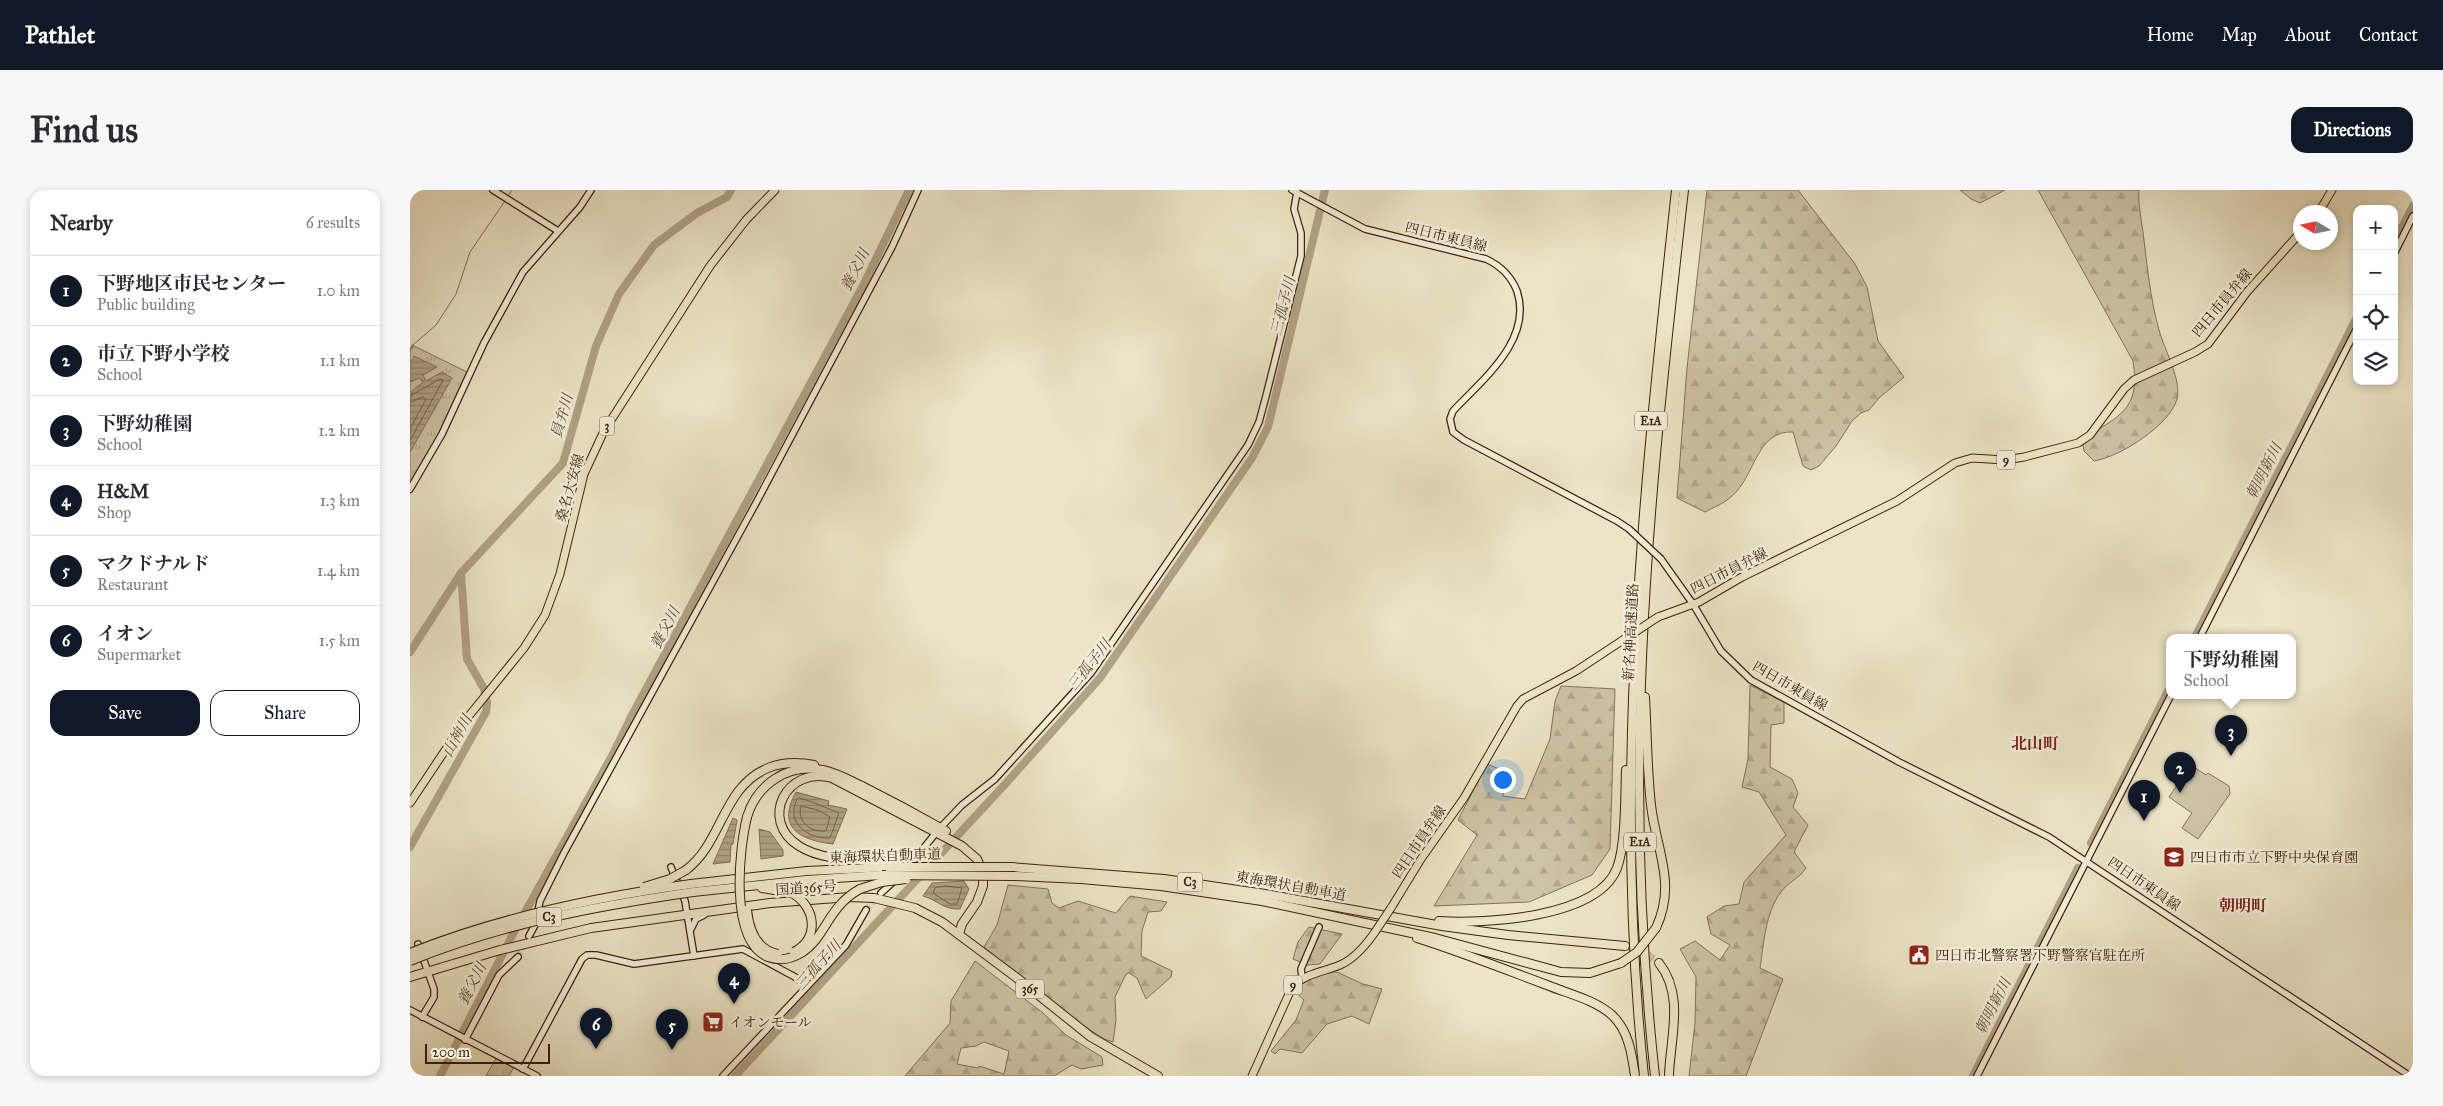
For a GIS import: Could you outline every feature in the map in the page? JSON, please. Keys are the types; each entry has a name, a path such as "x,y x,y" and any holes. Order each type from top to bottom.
{"highway":[{"name":"新名神高速道路","path":"1644,1076 1633,910 1631,784 1634,653 1647,466 1676,190"},
{"name":"新名神高速道路","path":"1655,1076 1647,987 1640,850 1640,718 1645,608 1658,429 1684,190"},
{"path":"1365,922 1435,938 1561,972 1590,973 1621,963 1637,952 1656,928 1664,909 1667,888 1651,803 1645,693 1645,608"},
{"path":"1368,913 1448,921 1501,919 1555,909 1588,898 1603,888 1614,875 1621,852 1634,653"},
{"path":"562,906 660,882 686,870 706,851 731,800 750,778 773,767 791,763 806,764 906,809 963,843 977,859 984,879 977,902 962,924 959,934"},
{"path":"828,774 806,769 779,776 760,791 749,818 740,867 742,914 750,940 766,956 787,959 806,950 817,938 837,906 860,890 882,879"},
{"path":"828,774 801,779 785,794 779,816 787,835 800,847 819,854 888,865"},
{"path":"692,890 765,888 792,893 808,908 812,920 811,932 804,944 794,952 774,954 758,943 751,930 748,914 745,866 749,818"},
{"name":"東海環状自動車道","path":"410,961 459,943 529,922 692,890 806,872 888,865 992,866 1164,879 1265,894 1368,913"},
{"name":"東海環状自動車道","path":"410,953 487,926 562,906 692,890 806,880 973,875 1081,878 1208,892 1365,922"},
{"name":"国道365号","path":"410,977 429,973 518,945 587,929 650,919 730,908 850,897 890,901 930,915 959,934 1091,1037 1158,1076"},
{"path":"1368,913 1508,935 1625,946"},
{"path":"1365,922 1458,951 1598,1005 1613,1016 1624,1031 1631,1049 1635,1076"},
{"path":"1660,963 1670,979 1674,998 1669,1076"}],"main road":[{"name":"桑名大安線","path":"410,803 427,775 524,648 550,604 563,565 584,474 597,443 710,266 746,220 775,190"},
{"path":"2323,205 2332,190"},
{"name":"四日市員弁線","path":"1302,977 1340,965 1350,959 1374,932 1421,859 1464,798 1517,706 1523,699 1576,671 1658,617 1692,604 1825,535 1897,501 1955,463 1972,458 2005,460 2024,457 2078,443 2090,435 2124,389 2134,380 2195,352 2208,344 2247,292 2293,241"},
{"name":"9","path":"1252,1076 1293,985 1302,977"}],"street":[{"path":"493,190 558,231"},
{"path":"410,488 442,434 484,343 523,272 580,207 591,190"},
{"path":"529,936 535,925 540,900 564,853 756,503 792,432 892,247 918,190"},
{"path":"881,893 942,832 962,805 995,779 1091,673 1248,446 1259,422 1301,256 1301,232 1294,209 1294,191"},
{"name":"四日市東員線","path":"1294,191 1328,211 1365,229 1486,259 1506,272 1514,282 1518,295 1520,314 1517,333 1501,358 1453,411 1450,418 1453,432 1629,529 1661,559 1722,651 1751,680 1899,762 2049,837 2410,1076"},
{"path":"2396,250 2413,216"},
{"path":"2202,634 2353,336"},
{"path":"1978,1076 2169,699"},
{"path":"671,867 682,888 688,913 694,956"},
{"path":"690,932 693,922 698,917 730,908"},
{"path":"723,1076 846,945 866,910"},
{"path":"1302,977 1301,969 1319,927"},
{"path":"418,944 434,988 434,997 422,1016"},
{"path":"523,1069 582,960 587,955 596,955 634,964 744,949 795,977 807,986"},
{"path":"461,1038 499,975 518,957"},
{"path":"410,1010 537,1076"}],"green space":[{"path":"1707,190 1798,190 1855,264 1867,287 1878,341 1904,377 1879,398 1869,410 1861,413 1852,421 1836,446 1819,466 1811,470 1803,466 1793,432 1781,433 1771,438 1764,446 1740,488 1723,503 1705,512 1677,498 1687,368"},
{"path":"1960,190 2005,190 1980,203 1971,199"},
{"path":"2038,190 2139,190 2140,211 2153,306 2161,338 2175,374 2178,391 2177,399 2165,419 2143,438 2117,453 2094,461 2084,451 2082,440 2117,417 2130,401 2134,391 2135,378 2133,361"},
{"path":"412,345 469,373 428,456 410,486 410,349"},
{"path":"1750,685 1784,702 1784,723 1771,725 1770,767 1792,779 1798,793 1793,807 1808,825 1794,852 1806,868 1781,892 1768,919 1760,968 1783,979 1746,1076 1689,1076 1695,1023 1696,977 1680,949 1695,941 1720,960 1730,945 1711,934 1707,917 1724,906 1739,904 1744,882 1786,835 1759,792 1742,787 1748,759"},
{"path":"1561,686 1615,689 1610,849 1592,875 1529,902 1434,906 1477,835 1458,820 1487,764 1509,773 1503,796 1525,799 1550,739 1555,701"},
{"path":"2191,765 2229,786 2230,794 2198,839 2182,828 2192,813 2169,797"},
{"path":"1008,885 1048,889 1052,903 1059,908 1078,901 1116,913 1130,896 1167,902 1161,911 1148,912 1142,931 1141,956 1172,971 1171,977 1146,999 1137,978 1129,973 1126,974 1115,997 1116,1020 1113,1042 1104,1039 1057,1008 984,947 997,925"},
{"path":"1309,927 1342,934 1320,964 1307,965 1293,959 1298,942"},
{"path":"975,961 1043,1013 1066,1035 1102,1057 1103,1065 1081,1069 1072,1065 1054,1076 905,1076 950,1023 951,1001","holes":["984,1042 1009,1051 1004,1074 979,1066 978,1068 957,1064 961,1048 976,1046"]},
{"path":"1321,972 1337,972 1363,984 1382,989 1369,1024 1352,1016 1327,1024 1302,1053 1280,1049 1275,1054 1271,1051 1296,1020 1304,1000 1294,991 1312,975"},
{"path":"496,1058 514,1067 509,1076 486,1076"}],"water":[{"path":"414,356 437,367 423,375 426,381 442,372 452,378 410,452 410,403 412,391 423,382 420,378 410,382 410,365"},
{"path":"796,792 829,801 828,805 847,809 833,844 810,839 795,830 790,823 790,804"},
{"path":"733,818 737,820 733,844 731,845 730,862 713,864"},
{"path":"759,829 770,832 783,850 783,856 761,859"},
{"path":"964,881 969,889 960,909 945,906 923,896 932,883"}],"waterway":[{"path":"508,196 512,190"},
{"name":"員弁川","path":"410,652 461,573 563,463 596,346 619,294 654,245 697,213 727,197 731,190"},
{"name":"養父川","path":"440,1076 514,932 613,754 631,717 864,284 909,190"},
{"name":"三孤子川","path":"735,1076 1008,781 1100,678 1252,458 1268,427 1325,190"},
{"path":"410,352 413,345 436,325 456,294 470,252 505,201"},
{"name":"朝明新川","path":"2398,235 2413,206"},
{"name":"朝明新川","path":"2197,634 2353,325"},
{"name":"山神川","path":"410,847 486,712 487,703 484,689 467,659 461,573"},
{"name":"朝明新川","path":"2091,843 2166,695"},
{"name":"朝明新川","path":"1973,1076 2078,868"}],"tunnel":[{"path":"866,910 878,896"},
{"path":"518,957 529,936"},
{"path":"1625,946 1642,951 1659,963"}],"place":[{"name":"下野幼稚園","path":"2231,756"},
{"name":"市立下野小学校","path":"2180,793"},
{"name":"下野地区市民センター","path":"2144,821"},
{"name":"四日市市立下野中央保育園","path":"2174,857"},
{"name":"四日市北警察署下野警察官駐在所","path":"1919,955"},
{"name":"H&M","path":"734,1004"},
{"name":"イオンモール","path":"713,1022"},
{"name":"イオン","path":"596,1049"},
{"name":"マクドナルド","path":"672,1050"}],"district":[{"name":"北山町","path":"2035,743"},
{"name":"朝明町","path":"2243,905"}]}
